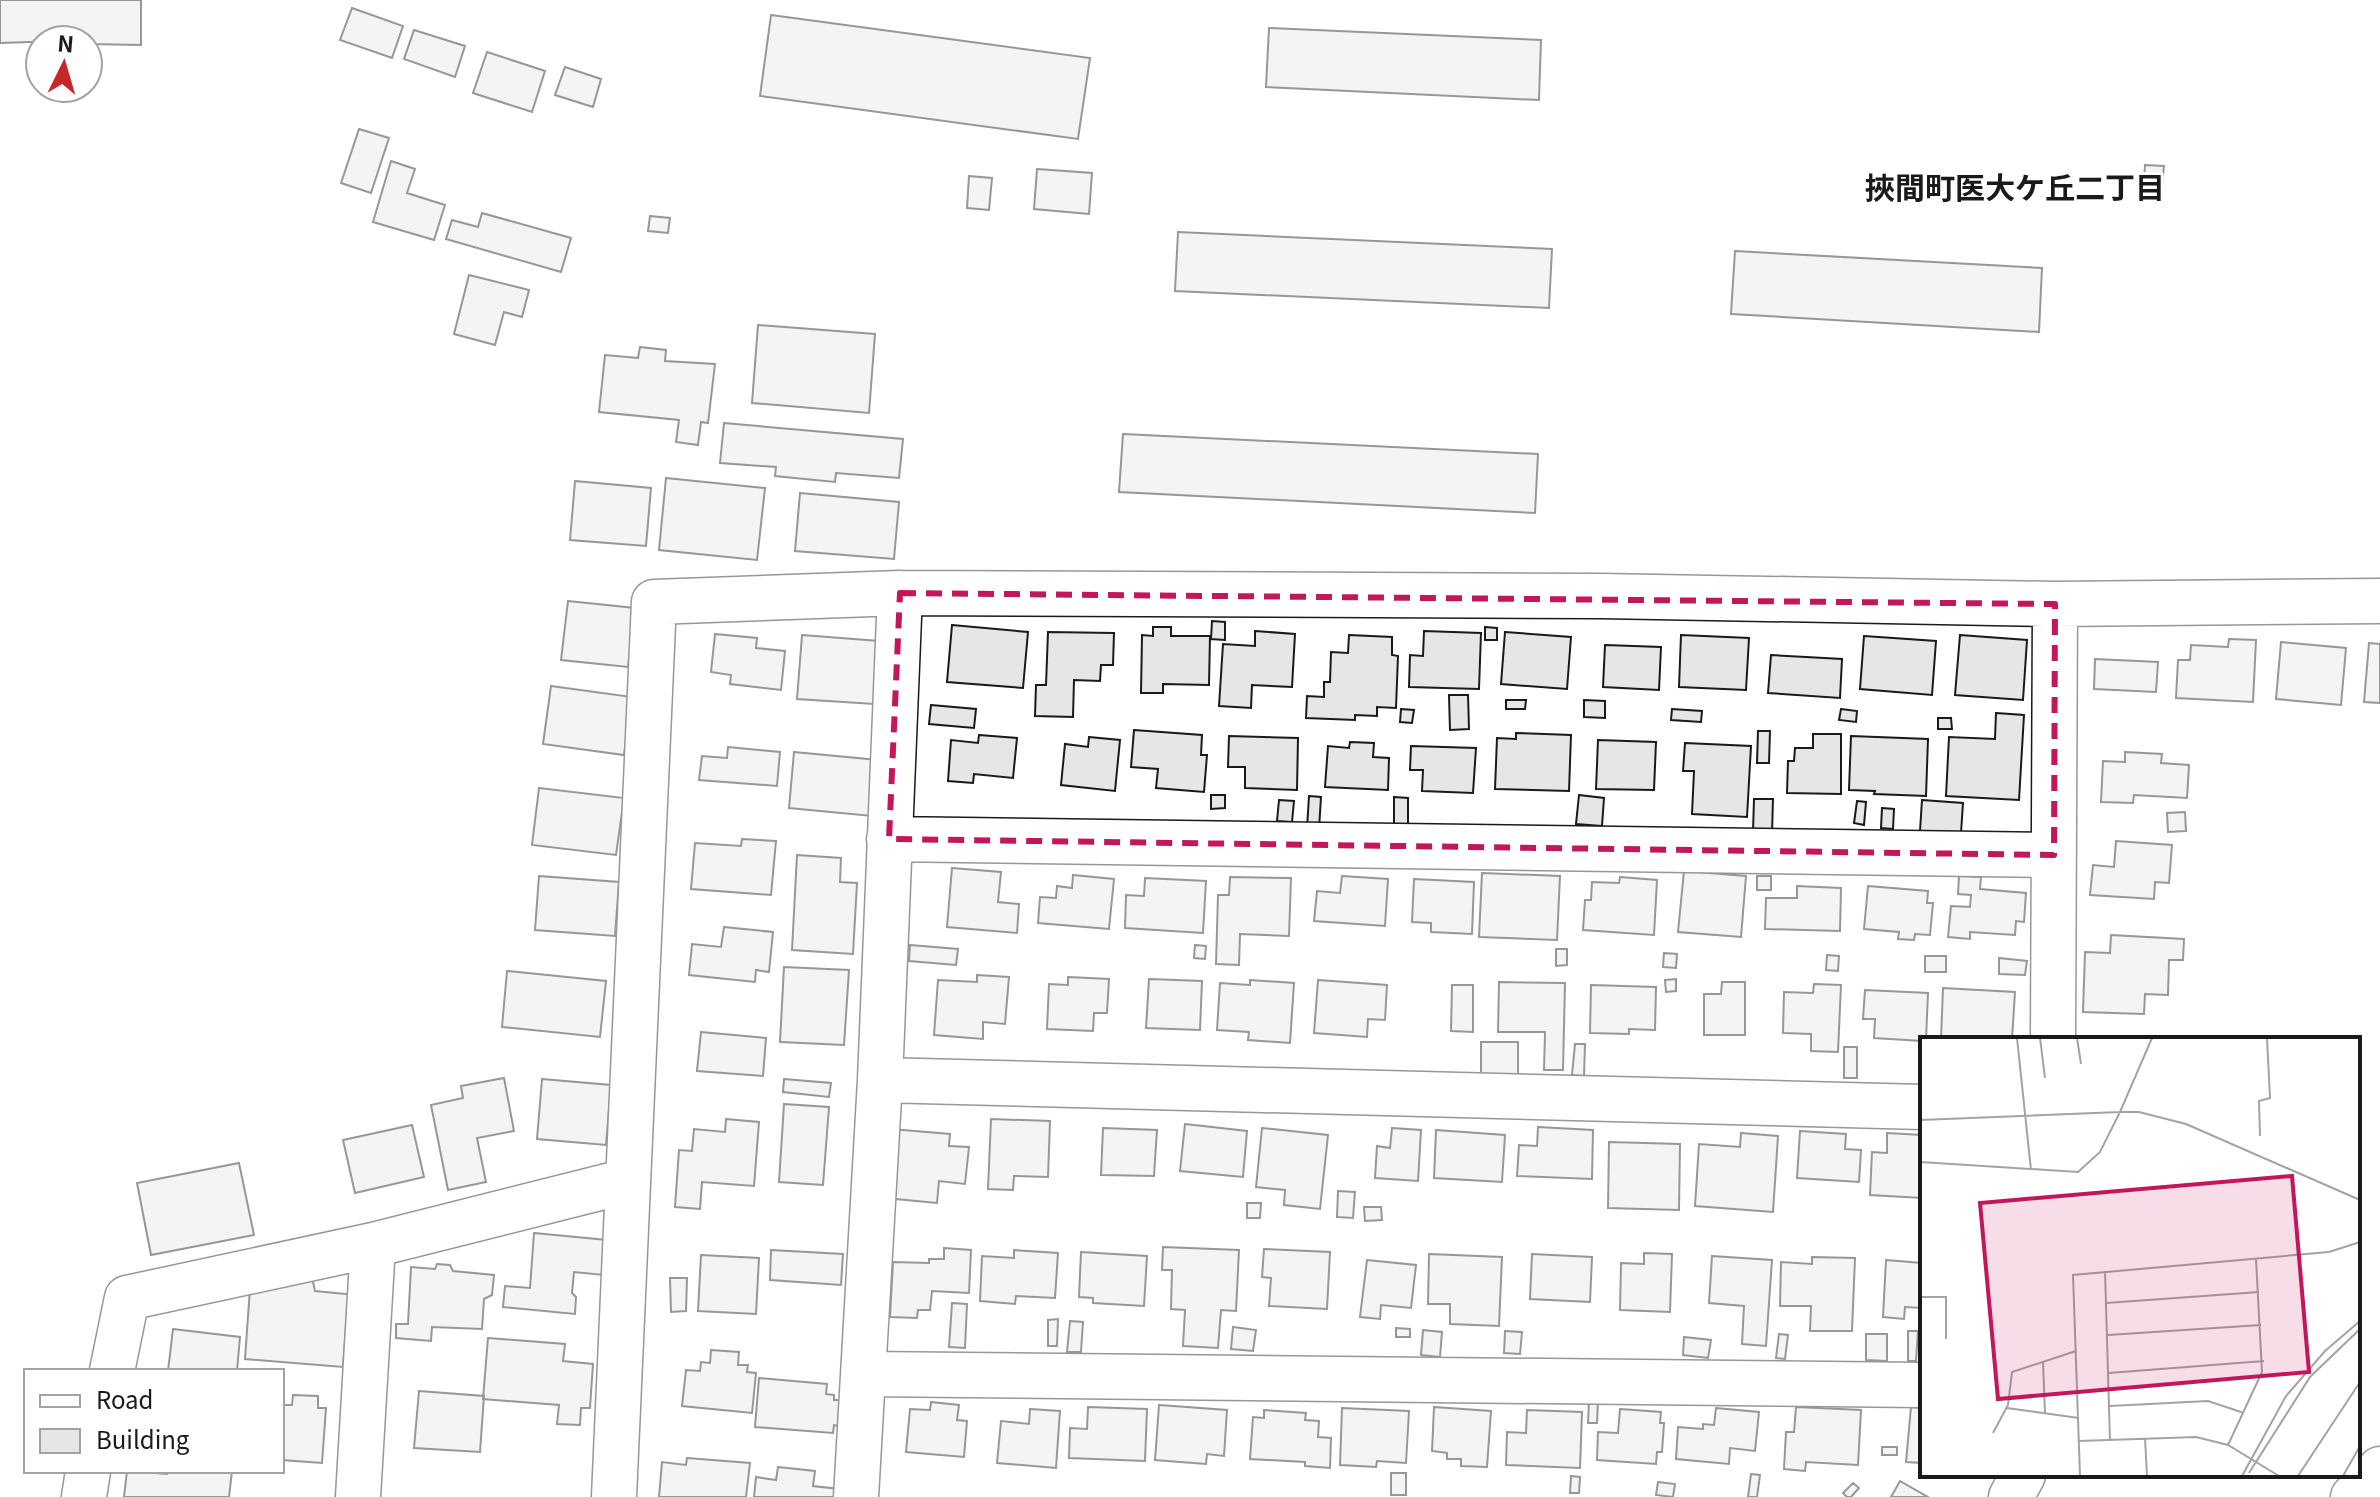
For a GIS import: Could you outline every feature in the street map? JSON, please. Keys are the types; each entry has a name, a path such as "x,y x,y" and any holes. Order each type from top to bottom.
{"street":[{"path":"856,1497 880,1080 900,593"},
{"path":"614,1497 654,602 900,593 1601,596 2055,604 2380,601"},
{"path":"2053,1037 2055,604"},
{"path":"889,839 2054,855"},
{"path":"880,1080 1920,1107"},
{"path":"112,1369 127,1298 373,1245 627,1181"},
{"path":"358,1497 373,1245"},
{"path":"863,1374 1920,1385"},
{"path":"2353,1497 2380,1469"},
{"path":"84,1497 88,1473"},
{"path":"2011,1497 2022,1477"}],"highlighted area":[{"path":"900,593 2055,604 2054,855 889,839"}],"building":[{"path":"0,0 141,0 141,45 104,44 104,24 24,24 24,42 0,43"},
{"path":"352,8 403,26 392,58 340,40"},
{"path":"771,15 1090,58 1078,139 760,96"},
{"path":"1269,28 1541,40 1539,100 1266,87"},
{"path":"414,30 465,46 455,77 404,59"},
{"path":"487,52 545,71 532,112 473,93"},
{"path":"565,67 601,79 593,107 555,95"},
{"path":"359,129 389,138 371,193 341,183"},
{"path":"391,161 415,169 407,193 445,205 434,240 373,222"},
{"path":"2145,165 2164,166 2161,197 2143,196"},
{"path":"1037,169 1092,173 1089,214 1034,209"},
{"path":"969,176 992,178 989,210 967,208"},
{"path":"482,213 571,238 561,272 446,239 452,220 478,227"},
{"path":"650,216 670,218 668,233 648,231"},
{"path":"1178,232 1552,249 1549,308 1175,291"},
{"path":"1735,251 2042,268 2039,332 1731,314"},
{"path":"469,275 529,290 522,317 504,312 495,345 454,334"},
{"path":"758,325 875,334 869,413 752,403"},
{"path":"640,347 666,350 665,361 715,364 708,423 701,422 698,445 676,442 679,420 599,412 605,355 638,358"},
{"path":"724,423 903,439 899,478 836,473 835,482 775,476 776,467 720,463"},
{"path":"1123,434 1538,454 1535,513 1119,492"},
{"path":"666,478 765,488 757,560 659,550"},
{"path":"575,481 651,488 646,546 570,540"},
{"path":"800,493 899,502 894,559 795,551"},
{"path":"568,601 635,608 628,667 561,660"},
{"path":"1212,621 1225,622 1225,640 1211,639"},
{"path":"952,625 1028,632 1023,688 947,682"},
{"path":"1153,627 1171,627 1171,636 1210,636 1209,685 1163,684 1163,693 1141,693 1142,635 1153,636"},
{"path":"1485,627 1497,628 1497,640 1485,640"},
{"path":"1255,631 1295,634 1292,687 1252,685 1251,708 1219,706 1223,644 1255,646"},
{"path":"1424,631 1481,633 1479,689 1409,687 1410,655 1423,656"},
{"path":"1048,632 1114,633 1113,665 1101,665 1100,681 1074,680 1073,717 1035,716 1036,685 1046,685"},
{"path":"1505,632 1571,637 1567,689 1501,684"},
{"path":"715,634 757,638 756,648 785,651 781,690 730,684 731,675 711,672"},
{"path":"802,635 879,641 874,704 797,699"},
{"path":"1349,635 1392,637 1392,655 1398,656 1396,708 1377,707 1377,716 1355,715 1355,720 1306,718 1307,696 1324,697 1324,682 1330,682 1331,652 1348,653"},
{"path":"1681,635 1749,638 1746,690 1679,687"},
{"path":"1960,635 2027,640 2023,700 1955,695"},
{"path":"1864,636 1936,641 1932,695 1860,689"},
{"path":"2229,639 2256,640 2253,702 2176,698 2178,660 2190,660 2191,645 2228,647"},
{"path":"2281,642 2346,648 2341,705 2276,699"},
{"path":"2369,643 2380,644 2380,703 2364,702"},
{"path":"1605,645 1661,647 1659,690 1603,687"},
{"path":"1771,655 1842,659 1840,698 1768,693"},
{"path":"2095,659 2158,662 2156,692 2094,689"},
{"path":"551,686 632,697 624,755 543,744"},
{"path":"1449,695 1468,695 1469,729 1450,730"},
{"path":"1506,700 1526,700 1525,709 1506,709"},
{"path":"1584,700 1605,701 1605,718 1584,717"},
{"path":"931,705 976,709 974,728 929,724"},
{"path":"1401,709 1414,710 1412,723 1400,722"},
{"path":"1672,709 1702,711 1701,722 1671,720"},
{"path":"1841,709 1857,711 1856,722 1839,720"},
{"path":"1996,713 2024,715 2019,800 1946,796 1949,737 1995,739"},
{"path":"1938,718 1951,718 1952,729 1938,729"},
{"path":"1134,730 1202,735 1201,755 1207,755 1204,792 1156,788 1158,769 1131,767"},
{"path":"1758,731 1770,731 1769,763 1757,763"},
{"path":"1516,733 1571,735 1569,791 1495,789 1497,738 1516,739"},
{"path":"1813,734 1841,734 1841,794 1787,793 1788,761 1794,761 1795,748 1813,748"},
{"path":"979,735 1017,738 1013,778 974,774 973,783 948,781 951,740 978,743"},
{"path":"1229,736 1298,738 1297,790 1245,788 1245,767 1228,767"},
{"path":"1851,736 1928,739 1926,796 1849,790"},
{"path":"1089,737 1120,740 1115,791 1061,785 1065,744 1088,747"},
{"path":"1598,740 1656,742 1654,790 1596,789"},
{"path":"1350,742 1374,743 1373,757 1389,758 1388,790 1325,787 1328,746 1349,748"},
{"path":"1685,743 1751,746 1747,817 1692,814 1694,771 1683,771"},
{"path":"1411,746 1476,748 1473,793 1422,791 1423,770 1410,770"},
{"path":"728,747 780,752 777,786 699,780 702,756 727,758"},
{"path":"794,752 878,760 872,816 789,808"},
{"path":"2125,752 2162,754 2161,763 2189,765 2187,798 2134,795 2133,803 2101,802 2103,761 2125,762"},
{"path":"539,788 624,798 616,855 532,845"},
{"path":"1211,795 1225,795 1225,808 1211,809"},
{"path":"1579,795 1604,798 1602,826 1576,824"},
{"path":"1309,796 1321,797 1319,829 1307,828"},
{"path":"1394,797 1408,798 1408,826 1394,825"},
{"path":"1754,799 1773,799 1772,833 1753,832"},
{"path":"1279,800 1294,801 1292,822 1277,821"},
{"path":"1922,800 1963,803 1961,833 1920,831"},
{"path":"1857,801 1866,802 1864,825 1854,823"},
{"path":"1882,808 1894,809 1893,829 1881,828"},
{"path":"2185,812 2186,831 2168,832 2167,813"},
{"path":"742,839 776,841 771,895 691,889 695,843 741,846"},
{"path":"2116,841 2172,845 2169,883 2155,882 2154,899 2090,895 2093,865 2114,867"},
{"path":"797,855 841,858 840,882 857,883 853,954 792,950"},
{"path":"952,868 1001,872 998,902 1019,904 1017,933 947,927"},
{"path":"1684,871 1746,876 1741,937 1678,932"},
{"path":"1482,873 1560,876 1557,940 1479,937"},
{"path":"1073,875 1114,879 1109,929 1038,923 1040,897 1056,898 1057,886 1072,888"},
{"path":"539,876 619,882 615,936 535,930"},
{"path":"1342,876 1388,879 1385,926 1314,921 1317,891 1340,893"},
{"path":"1757,876 1771,876 1771,890 1757,890"},
{"path":"1959,876 1981,877 1980,889 2026,893 2024,922 2016,921 2015,935 1970,932 1970,939 1948,937 1951,906 1970,907 1971,895 1958,894"},
{"path":"1230,877 1291,878 1289,936 1240,934 1239,965 1216,964 1218,895 1229,895"},
{"path":"1620,877 1657,880 1654,935 1583,930 1585,900 1591,900 1592,882 1619,883"},
{"path":"1145,878 1206,881 1203,933 1125,928 1126,895 1144,896"},
{"path":"1414,879 1474,882 1472,934 1431,932 1431,923 1412,922"},
{"path":"1797,886 1841,888 1840,931 1765,929 1766,898 1797,898"},
{"path":"1868,886 1928,891 1927,903 1933,903 1930,935 1915,934 1914,940 1898,939 1899,932 1864,929"},
{"path":"724,927 773,932 769,972 756,970 755,982 689,975 692,944 721,947"},
{"path":"2111,935 2184,939 2183,960 2169,960 2168,995 2145,994 2144,1014 2083,1012 2085,952 2110,953"},
{"path":"910,945 958,949 956,965 909,961"},
{"path":"1195,945 1206,946 1205,959 1194,958"},
{"path":"1556,949 1567,949 1567,965 1556,966"},
{"path":"1664,953 1677,954 1676,968 1663,967"},
{"path":"1827,955 1839,956 1838,971 1826,970"},
{"path":"1925,956 1946,956 1946,972 1925,972"},
{"path":"1999,958 2027,961 2025,975 1999,974"},
{"path":"784,967 849,970 844,1045 780,1042"},
{"path":"507,971 606,981 600,1037 502,1027"},
{"path":"977,975 1009,977 1005,1024 983,1022 983,1039 934,1035 938,980 977,982"},
{"path":"1068,977 1109,979 1107,1013 1094,1013 1093,1031 1047,1029 1049,984 1068,985"},
{"path":"1149,979 1202,981 1200,1030 1146,1028"},
{"path":"1676,979 1676,991 1666,992 1665,980"},
{"path":"1250,980 1294,983 1290,1043 1248,1040 1249,1032 1217,1030 1220,983 1250,985"},
{"path":"1318,980 1387,985 1385,1020 1368,1019 1367,1037 1314,1033"},
{"path":"1499,982 1565,983 1563,1070 1544,1070 1545,1032 1498,1032"},
{"path":"1722,982 1745,982 1745,1035 1704,1035 1704,994 1721,994"},
{"path":"1814,984 1841,985 1838,1052 1811,1051 1811,1034 1783,1033 1784,992 1813,993"},
{"path":"1452,985 1473,985 1473,1032 1451,1031"},
{"path":"1591,985 1656,987 1655,1030 1629,1029 1629,1034 1590,1033"},
{"path":"1943,988 2015,992 2012,1037 1941,1037"},
{"path":"1865,990 1928,993 1926,1037 1920,1037 1920,1041 1874,1038 1875,1019 1863,1019"},
{"path":"701,1032 766,1038 763,1076 697,1071"},
{"path":"1481,1042 1518,1042 1518,1076 1481,1076"},
{"path":"1575,1044 1585,1044 1584,1076 1572,1075"},
{"path":"1844,1047 1857,1047 1857,1078 1844,1078"},
{"path":"504,1078 514,1131 477,1138 486,1182 448,1190 431,1105 463,1098 461,1086"},
{"path":"542,1079 611,1085 606,1145 537,1139"},
{"path":"784,1079 831,1083 829,1097 783,1092"},
{"path":"784,1104 829,1107 823,1185 779,1182"},
{"path":"726,1119 759,1122 754,1186 702,1182 700,1209 675,1207 679,1150 692,1151 694,1129 725,1132"},
{"path":"991,1119 1050,1121 1048,1177 1014,1176 1013,1190 988,1189"},
{"path":"1185,1124 1247,1131 1243,1177 1180,1171"},
{"path":"412,1125 424,1177 355,1193 343,1140"},
{"path":"1538,1127 1593,1130 1592,1179 1517,1176 1519,1145 1537,1146"},
{"path":"1103,1128 1157,1130 1154,1176 1101,1175"},
{"path":"1262,1128 1328,1135 1320,1209 1284,1205 1285,1190 1256,1187"},
{"path":"1392,1128 1421,1130 1418,1181 1375,1178 1377,1146 1390,1148"},
{"path":"891,1129 950,1134 949,1146 969,1147 965,1184 939,1181 937,1203 885,1198"},
{"path":"1436,1130 1505,1135 1502,1182 1434,1178"},
{"path":"1800,1131 1846,1134 1845,1149 1861,1150 1859,1182 1797,1178"},
{"path":"1741,1133 1778,1136 1773,1212 1695,1206 1699,1144 1740,1147"},
{"path":"1887,1133 1920,1135 1920,1198 1870,1195 1872,1152 1887,1153"},
{"path":"1609,1142 1680,1144 1679,1210 1608,1208"},
{"path":"239,1163 254,1235 151,1255 137,1183"},
{"path":"1338,1191 1355,1192 1353,1218 1337,1217"},
{"path":"1247,1203 1261,1203 1260,1218 1247,1218"},
{"path":"1364,1207 1381,1207 1382,1220 1365,1221"},
{"path":"534,1233 607,1240 604,1275 574,1272 572,1293 576,1297 575,1314 503,1307 505,1286 530,1288"},
{"path":"1163,1247 1239,1250 1236,1311 1221,1310 1218,1348 1183,1346 1185,1310 1171,1309 1172,1270 1162,1270"},
{"path":"944,1248 971,1250 969,1293 932,1291 930,1310 918,1310 917,1318 890,1317 893,1262 929,1263 929,1259 944,1259"},
{"path":"1264,1249 1330,1252 1327,1309 1269,1306 1271,1278 1262,1277"},
{"path":"771,1250 843,1254 841,1285 770,1280"},
{"path":"1014,1250 1058,1253 1055,1298 1016,1296 1015,1304 980,1301 982,1256 1014,1258"},
{"path":"1081,1252 1147,1256 1144,1306 1093,1303 1093,1298 1079,1297"},
{"path":"1644,1253 1672,1254 1670,1312 1620,1310 1621,1263 1644,1264"},
{"path":"1429,1254 1502,1257 1499,1326 1450,1324 1450,1304 1428,1304"},
{"path":"1532,1254 1592,1257 1590,1302 1530,1299"},
{"path":"701,1255 759,1258 756,1314 698,1311"},
{"path":"1712,1256 1772,1260 1766,1346 1742,1344 1744,1306 1709,1303"},
{"path":"1812,1257 1855,1258 1852,1331 1810,1331 1811,1306 1780,1306 1781,1262 1812,1264"},
{"path":"1367,1260 1416,1265 1411,1308 1381,1305 1380,1319 1360,1317"},
{"path":"1886,1260 1920,1263 1920,1308 1905,1307 1904,1319 1883,1317"},
{"path":"437,1264 450,1265 453,1271 494,1275 492,1295 484,1299 482,1329 432,1327 431,1341 396,1338 396,1324 408,1324 411,1267 435,1269"},
{"path":"311,1272 315,1291 357,1295 347,1313 343,1367 245,1359 250,1288"},
{"path":"670,1278 687,1278 686,1311 671,1312"},
{"path":"952,1303 967,1304 965,1348 949,1347"},
{"path":"1058,1319 1057,1346 1048,1346 1048,1320"},
{"path":"1070,1321 1083,1322 1081,1352 1067,1352"},
{"path":"1233,1327 1256,1330 1253,1351 1231,1349"},
{"path":"1396,1328 1410,1329 1410,1337 1396,1337"},
{"path":"173,1329 240,1337 237,1369 168,1369"},
{"path":"1423,1330 1442,1332 1440,1357 1421,1355"},
{"path":"1505,1331 1522,1332 1520,1354 1504,1353"},
{"path":"1908,1331 1918,1331 1916,1361 1908,1361"},
{"path":"1779,1334 1788,1335 1785,1359 1776,1358"},
{"path":"1866,1334 1887,1334 1887,1361 1866,1360"},
{"path":"1684,1337 1711,1340 1708,1358 1683,1355"},
{"path":"488,1338 565,1344 563,1361 593,1364 590,1408 581,1408 580,1425 557,1424 559,1405 483,1399"},
{"path":"711,1350 739,1352 738,1365 748,1365 747,1372 756,1373 752,1413 682,1406 686,1370 700,1371 701,1362 710,1363"},
{"path":"759,1378 827,1384 826,1394 840,1400 838,1426 834,1425 833,1433 755,1427"},
{"path":"419,1391 484,1396 480,1452 414,1448"},
{"path":"293,1395 318,1396 318,1408 326,1408 322,1463 284,1460 284,1405 292,1405"},
{"path":"1589,1401 1598,1402 1597,1423 1588,1423"},
{"path":"931,1402 959,1405 957,1420 967,1421 964,1457 906,1452 910,1409 930,1410"},
{"path":"1159,1405 1227,1410 1224,1456 1207,1454 1206,1464 1155,1460"},
{"path":"1088,1407 1147,1409 1145,1461 1069,1458 1070,1428 1087,1429"},
{"path":"1434,1407 1491,1411 1487,1467 1461,1466 1461,1459 1447,1459 1447,1453 1432,1451"},
{"path":"1796,1407 1861,1410 1858,1465 1806,1462 1805,1471 1784,1469 1786,1432 1794,1432"},
{"path":"1911,1407 1920,1408 1920,1463 1906,1462"},
{"path":"1342,1408 1409,1411 1406,1463 1377,1461 1376,1467 1340,1465"},
{"path":"1716,1408 1759,1412 1755,1451 1730,1448 1729,1464 1676,1459 1678,1427 1703,1429 1703,1424 1714,1425"},
{"path":"1030,1409 1060,1411 1056,1468 997,1463 1001,1421 1029,1424"},
{"path":"1620,1409 1661,1412 1660,1423 1664,1423 1662,1452 1657,1452 1656,1464 1597,1460 1598,1432 1618,1433"},
{"path":"1264,1410 1306,1413 1305,1420 1319,1421 1318,1437 1331,1438 1330,1468 1305,1466 1305,1462 1250,1459 1253,1417 1264,1418"},
{"path":"1527,1410 1582,1412 1580,1468 1506,1465 1507,1432 1526,1433"},
{"path":"1882,1447 1897,1447 1897,1455 1882,1455"},
{"path":"687,1458 750,1463 746,1497 659,1497 662,1462 686,1465"},
{"path":"778,1467 815,1471 813,1486 840,1489 839,1497 754,1497 756,1477 776,1480"},
{"path":"127,1473 232,1473 229,1497 124,1497"},
{"path":"1391,1473 1406,1473 1406,1495 1391,1495"},
{"path":"1751,1474 1760,1475 1757,1497 1748,1497"},
{"path":"1571,1476 1580,1477 1579,1493 1570,1493"},
{"path":"1900,1481 1928,1497 1891,1497"},
{"path":"1658,1482 1675,1484 1673,1497 1656,1495"},
{"path":"1853,1483 1859,1488 1847,1497 1843,1493"}],"district":[{"name":"挾間町医大ケ丘二丁目","path":"2015,189"}]}
